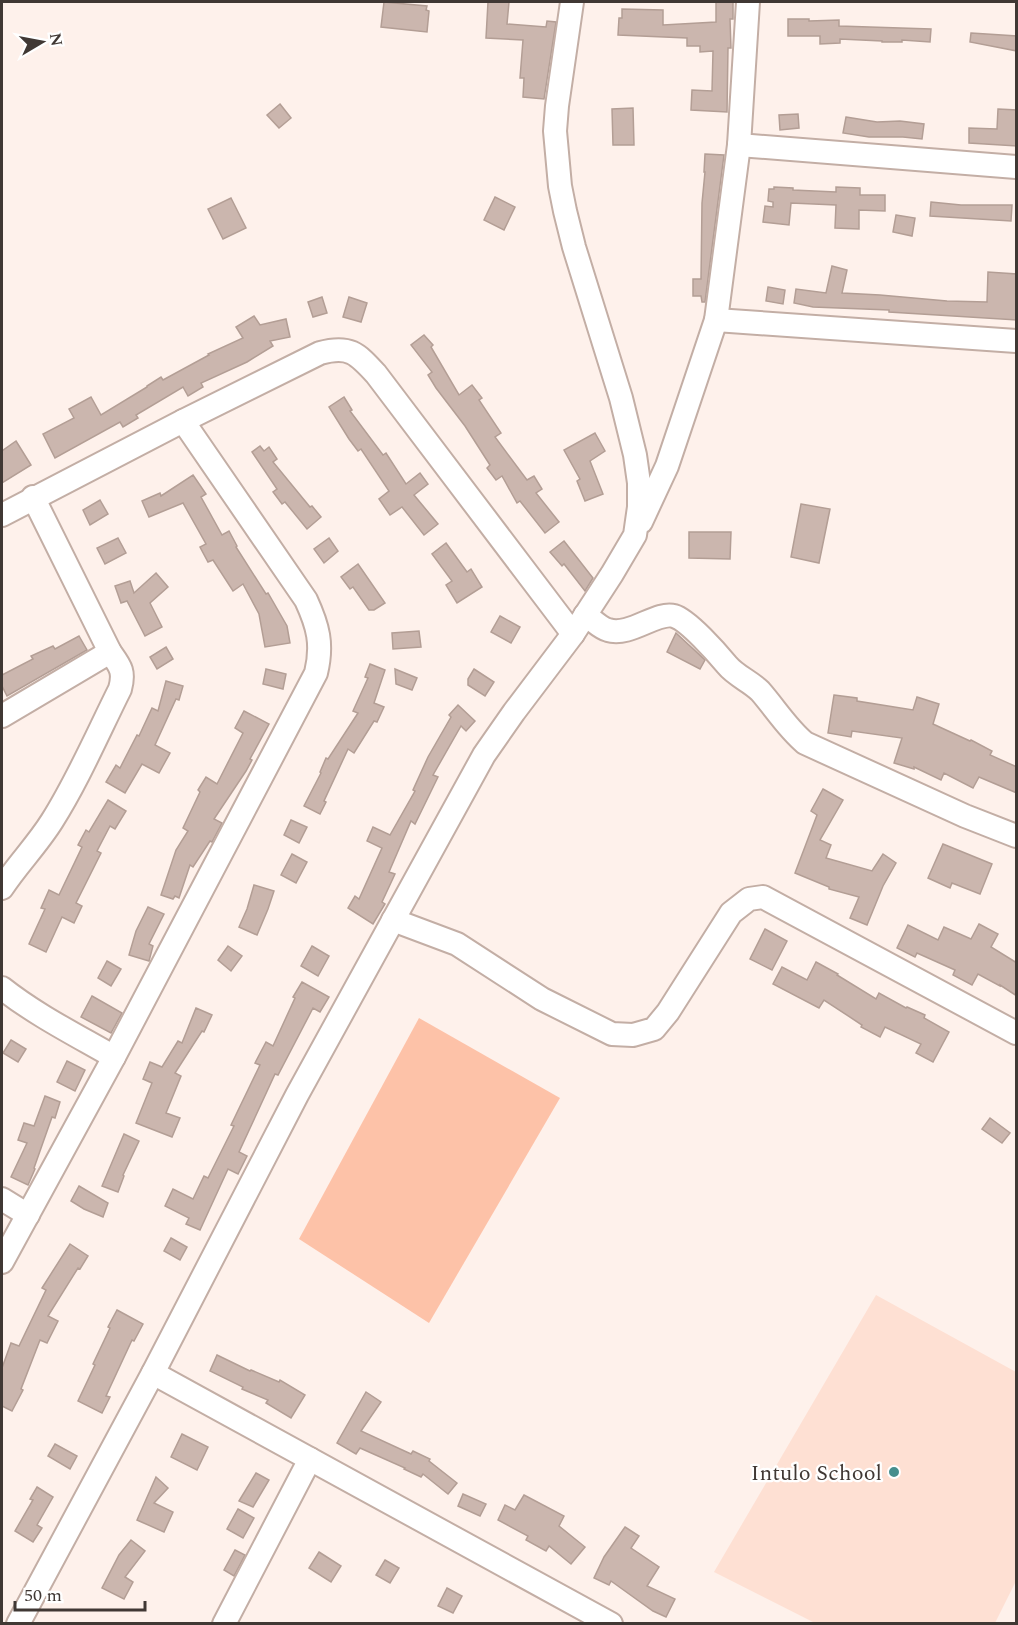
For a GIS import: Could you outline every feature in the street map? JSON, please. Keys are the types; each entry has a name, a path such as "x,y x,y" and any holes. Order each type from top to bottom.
{"street":[{"path":"572,2 557,105 556,159 565,212 621,398 635,455 639,483 639,507 635,535"},
{"path":"18,1623 153,1373 297,1095 484,755 573,634 612,574 657,492 716,320 739,145 748,2"},
{"path":"739,145 1017,167"},
{"path":"716,320 1017,341"},
{"path":"2,515 183,421 320,353 336,348 352,352 364,360 376,374 573,634"},
{"path":"2,1262 114,1057 316,672 320,658 318,629 306,600 183,421"},
{"path":"2,888 51,823 66,798 120,689 123,677 121,667 110,652 33,497"},
{"path":"585,615 607,630 624,631 666,615 674,616 713,648 729,668 758,689 794,734 805,743 965,816 1017,836"},
{"path":"2,716 110,652"},
{"path":"393,920 457,944 542,999 612,1034 633,1035 654,1029 668,1012 731,913 749,899 763,897 1017,1033"},
{"path":"2,988 57,1025 114,1057"},
{"path":"2,1199 28,1215"},
{"path":"153,1373 611,1623"},
{"path":"224,1623 310,1459"}],"shaded area":[{"path":"419,1018 560,1098 429,1323 299,1239"},
{"name":"Intulo School","path":"876,1295 1016,1372 1016,1581 995,1623 815,1623 714,1572"}],"building":[{"path":"384,2 427,6 426,10 429,11 427,32 381,27"},
{"path":"488,2 509,2 507,24 546,27 547,21 556,22 544,99 523,97 524,78 520,78 523,40 486,38"},
{"path":"716,2 733,2 733,19 730,19 731,48 728,48 727,112 691,110 692,90 712,91 713,51 700,52 700,46 687,46 687,38 618,35 619,18 622,18 622,9 663,10 663,25 716,22"},
{"path":"788,19 839,20 839,26 931,29 930,42 840,39 840,43 820,44 820,36 788,36"},
{"path":"971,33 1017,36 1017,51 970,42"},
{"path":"280,104 291,118 279,128 267,115"},
{"path":"633,108 634,145 613,145 612,109"},
{"path":"998,109 1017,110 1017,146 969,143 969,128 997,129"},
{"path":"798,114 799,128 780,130 779,115"},
{"path":"846,117 877,122 900,121 924,124 922,139 869,137 843,133"},
{"path":"705,154 724,155 705,302 702,302 701,296 693,296 693,279 701,279"},
{"path":"774,187 836,192 836,187 860,188 860,195 885,195 885,211 859,210 859,229 835,228 836,205 791,203 789,225 763,222 765,206 773,207 773,202 768,201 769,189 774,189"},
{"path":"495,197 515,207 504,230 484,220"},
{"path":"231,198 246,228 223,239 208,209"},
{"path":"931,202 961,205 1012,205 1011,221 930,216"},
{"path":"896,215 915,218 912,236 893,232"},
{"path":"832,266 847,270 842,293 947,301 987,302 988,272 1017,274 1017,320 889,312 889,310 813,307 794,303 796,289 826,293"},
{"path":"768,287 785,290 783,304 766,301"},
{"path":"322,297 327,313 313,317 308,302"},
{"path":"349,297 367,303 361,322 343,317"},
{"path":"254,316 260,325 286,319 290,337 270,341 273,346 247,362 201,383 203,387 188,396 183,387 136,415 138,418 123,427 120,422 55,458 43,434 74,418 69,409 91,397 101,415 161,377 163,380 208,354 243,338 236,327"},
{"path":"424,335 433,345 431,347 459,395 472,385 482,398 479,400 501,433 495,437 527,480 534,476 542,489 536,493 559,522 545,533 520,501 517,503 502,476 496,480 487,468 490,465 428,375 432,372 411,345"},
{"path":"344,397 352,410 350,411 383,455 386,453 406,484 420,473 428,484 414,495 438,524 424,535 402,507 390,515 379,499 389,491 361,449 358,451 349,439 329,407"},
{"path":"595,433 605,451 590,461 603,494 585,501 577,481 580,479 564,450"},
{"path":"16,441 31,465 2,483 2,451"},
{"path":"260,446 264,451 269,447 277,459 273,462 321,517 307,529 285,502 282,504 273,492 277,489 252,452"},
{"path":"193,475 206,494 201,497 222,535 229,531 236,547 266,594 268,593 287,626 290,643 265,647 259,614 243,584 233,591 213,560 208,562 200,547 206,544 183,503 149,517 142,501 160,493 161,496"},
{"path":"100,500 108,514 90,525 83,510"},
{"path":"801,504 830,509 819,563 791,557"},
{"path":"689,532 731,532 730,559 689,558"},
{"path":"118,538 126,553 105,564 97,548"},
{"path":"329,538 338,551 324,563 314,549"},
{"path":"564,541 593,578 585,591 564,564 562,566 550,552"},
{"path":"446,543 467,572 471,569 482,587 457,603 446,585 452,581 432,554"},
{"path":"358,564 385,603 374,610 369,610 353,587 350,589 341,577"},
{"path":"156,573 168,587 150,603 162,627 145,636 127,601 121,603 115,586 130,581 134,593"},
{"path":"500,616 520,627 511,643 491,632"},
{"path":"419,631 421,647 393,649 392,633"},
{"path":"676,633 705,660 700,669 667,652"},
{"path":"79,636 87,650 7,696 2,686 2,675 33,659 31,656 53,646 55,649"},
{"path":"166,647 173,659 157,669 150,657"},
{"path":"370,664 385,670 374,703 384,707 377,722 374,721 354,753 348,749 320,814 304,806 326,758 328,759 358,713 353,711 368,678 365,677"},
{"path":"266,669 286,674 283,689 263,684"},
{"path":"395,669 417,678 412,690 396,684"},
{"path":"474,669 494,682 485,696 468,685 468,679"},
{"path":"166,681 183,686 179,700 176,699 155,745 170,753 159,773 142,764 125,793 106,782 116,765 120,768 152,708 158,711"},
{"path":"834,695 913,710 917,697 939,704 933,724 971,740 992,751 990,755 1017,767 1017,793 979,777 973,788 944,773 941,780 914,767 914,769 894,763 902,738 852,731 851,737 828,733"},
{"path":"458,705 475,721 466,731 461,726 433,775 438,777 415,824 411,821 389,872 395,874 382,902 385,904 373,924 348,908 355,896 359,899 382,848 367,841 373,827 390,835 415,791 413,790 428,757 451,717 449,715"},
{"path":"244,711 269,724 246,771 214,819 222,823 212,842 210,841 193,867 190,865 179,898 175,896 173,899 161,895 176,850 188,831 183,828 200,792 198,790 206,777 217,784 243,733 235,728"},
{"path":"823,789 843,800 820,840 831,845 826,858 872,871 883,854 896,863 883,886 867,925 850,918 859,897 829,889 829,887 795,873 817,815 811,811"},
{"path":"108,800 126,811 115,829 110,826 97,851 101,853 76,903 82,906 74,923 62,917 46,952 29,944 45,909 41,908 49,890 59,895 82,847 78,845 86,830 89,832"},
{"path":"291,820 307,827 299,843 284,835"},
{"path":"943,844 992,864 980,894 952,883 950,888 928,878"},
{"path":"292,854 307,862 296,883 281,875"},
{"path":"254,885 274,891 257,935 239,927"},
{"path":"148,907 164,914 149,944 153,946 149,961 129,955 136,931"},
{"path":"979,924 998,934 991,947 1017,963 1017,996 978,974 972,985 953,975 955,970 917,953 915,957 897,948 908,925 938,940 944,927 971,939"},
{"path":"765,929 787,941 772,970 750,959"},
{"path":"228,946 242,956 231,971 218,960"},
{"path":"312,946 329,956 318,976 301,966"},
{"path":"107,961 121,969 111,986 98,978"},
{"path":"816,962 876,999 879,993 906,1008 925,1015 924,1018 949,1032 933,1062 916,1053 921,1044 885,1027 880,1037 861,1027 862,1025 824,1000 819,1008 773,984 782,967 807,980"},
{"path":"302,982 329,997 320,1012 313,1008 278,1075 275,1074 239,1152 247,1156 238,1174 228,1169 200,1230 186,1224 189,1218 165,1206 173,1189 193,1199 204,1176 208,1178 234,1126 231,1125 260,1065 255,1063 266,1042 273,1046 295,998 293,997"},
{"path":"92,996 122,1013 111,1033 81,1017"},
{"path":"196,1008 212,1015 204,1032 202,1031 175,1073 181,1076 166,1113 180,1118 172,1137 136,1123 152,1083 143,1079 150,1062 162,1067 178,1041 182,1043"},
{"path":"11,1040 26,1049 18,1062 3,1053"},
{"path":"67,1061 85,1070 75,1091 57,1082"},
{"path":"45,1096 60,1102 55,1118 52,1117 28,1185 11,1177 27,1143 18,1140 24,1123 34,1126"},
{"path":"990,1118 1010,1133 1002,1143 982,1129"},
{"path":"124,1134 139,1141 123,1175 118,1192 102,1186"},
{"path":"79,1186 108,1203 103,1217 71,1201"},
{"path":"171,1238 187,1247 180,1260 164,1251"},
{"path":"70,1244 88,1256 48,1316 58,1321 47,1343 40,1340 21,1389 23,1390 12,1411 2,1406 2,1368 11,1343 19,1346 46,1290 42,1288"},
{"path":"117,1310 143,1324 134,1341 132,1340 106,1396 110,1397 102,1413 78,1401"},
{"path":"217,1355 250,1371 279,1382 280,1380 305,1395 291,1418 266,1403 268,1400 210,1371"},
{"path":"366,1392 381,1402 361,1431 411,1454 413,1451 430,1459 429,1461 457,1483 448,1494 423,1474 421,1477 360,1448 356,1454 337,1443"},
{"path":"182,1434 208,1447 197,1470 171,1457"},
{"path":"55,1444 77,1456 70,1469 48,1456"},
{"path":"256,1473 269,1480 253,1507 239,1501"},
{"path":"156,1477 168,1488 154,1503 173,1512 164,1532 137,1520"},
{"path":"37,1487 53,1497 37,1525 42,1528 33,1542 15,1531 33,1500 30,1499"},
{"path":"463,1494 486,1504 480,1516 458,1506"},
{"path":"524,1495 564,1516 559,1526 585,1547 571,1564 549,1546 546,1551 526,1540 528,1536 498,1520 505,1505 515,1510"},
{"path":"238,1509 254,1518 243,1538 227,1529"},
{"path":"625,1527 639,1536 631,1548 659,1567 647,1586 675,1599 666,1617 653,1611 611,1581 609,1585 594,1578 604,1557"},
{"path":"131,1540 145,1551 125,1577 133,1582 124,1599 102,1588 119,1555"},
{"path":"235,1550 245,1555 234,1576 224,1570"},
{"path":"319,1552 341,1566 331,1582 309,1568"},
{"path":"385,1560 399,1568 390,1583 376,1575"},
{"path":"447,1588 462,1596 453,1613 438,1606"}],"place":[{"name":"Intulo School","path":"894,1472"}]}
